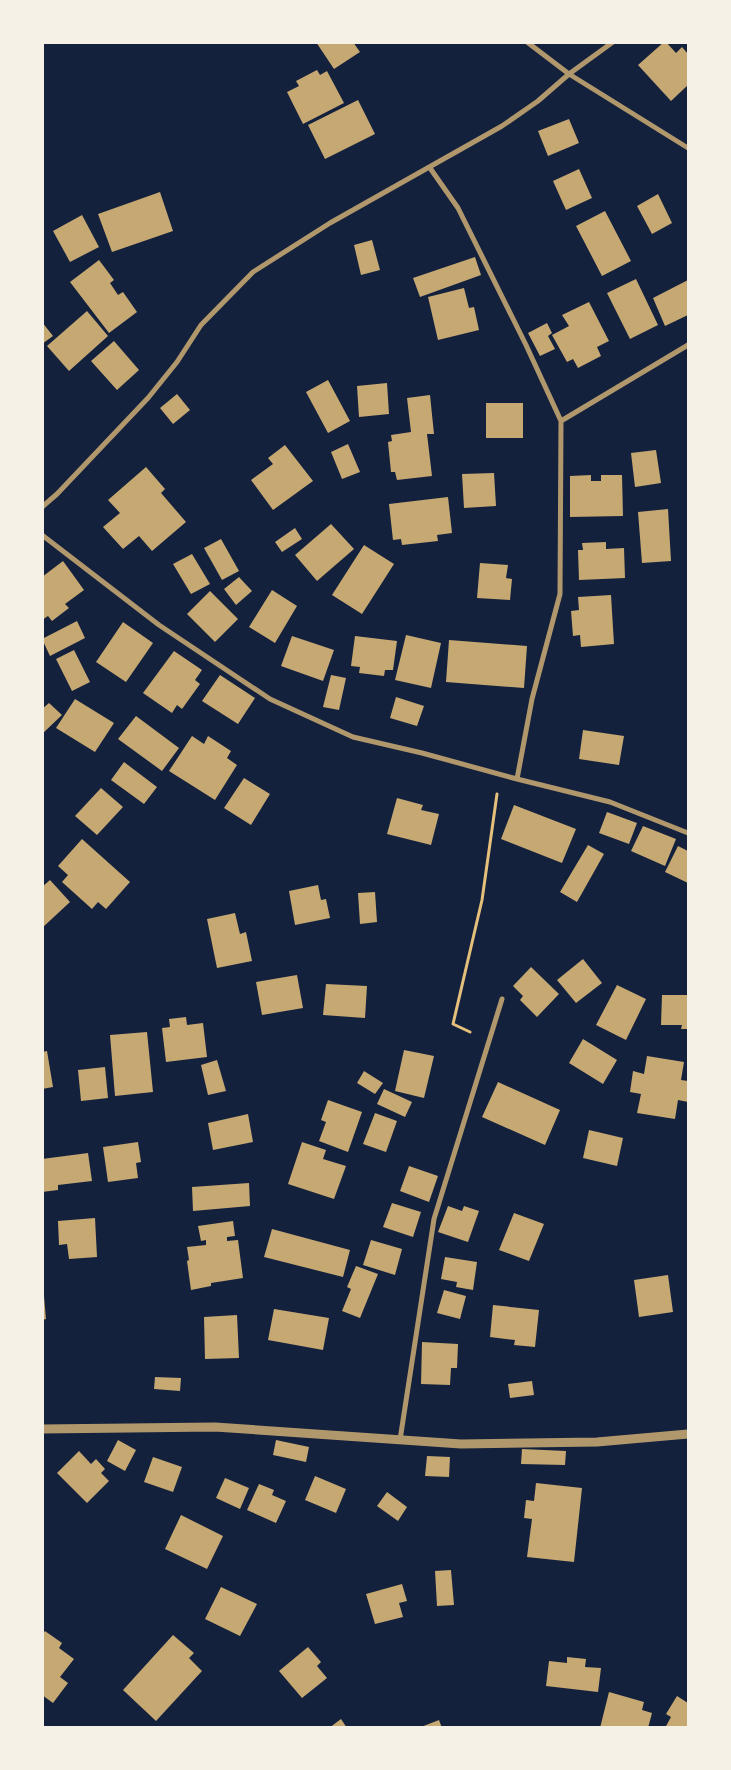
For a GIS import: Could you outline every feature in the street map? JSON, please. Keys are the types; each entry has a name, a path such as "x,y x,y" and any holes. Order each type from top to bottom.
{"street":[{"path":"527,42 569,74 688,148"},
{"path":"42,507 57,494 148,398 177,362 201,325 253,272 330,223 430,168 509,121 538,101 569,74 613,42"},
{"path":"430,168 458,208 526,345 561,421 560,594 532,700 517,779"},
{"path":"561,421 688,345"},
{"path":"42,535 160,625 270,699 353,737 610,802 688,833"},
{"path":"400,1440 434,1219 502,999"},
{"path":"42,1429 215,1427 461,1444 588,1442 688,1434"}],"path":[{"path":"489,1041 453,1024 482,900 500,774"}],"building":[{"path":"316,42 353,42 360,52 334,69"},
{"path":"664,42 676,53 682,47 688,54 688,85 671,101 638,65"},
{"path":"317,70 320,75 327,71 344,103 303,124 287,92 299,86 296,81"},
{"path":"358,100 375,134 325,159 308,125"},
{"path":"569,119 579,143 548,156 538,131"},
{"path":"579,169 592,198 566,210 553,181"},
{"path":"160,192 173,231 112,252 98,214"},
{"path":"658,194 672,223 652,234 637,206"},
{"path":"605,211 631,261 602,276 576,226"},
{"path":"82,215 99,247 70,262 53,231"},
{"path":"372,240 380,270 361,275 354,245"},
{"path":"475,257 481,275 420,297 413,278"},
{"path":"99,260 114,280 110,283 118,295 123,292 137,312 109,333 70,282"},
{"path":"636,279 658,325 630,339 607,293"},
{"path":"688,280 688,315 665,326 653,298"},
{"path":"464,288 469,308 474,307 479,330 438,340 428,297"},
{"path":"589,302 609,341 597,347 601,356 578,368 573,359 567,362 552,335 569,326 562,315"},
{"path":"87,311 108,336 69,371 47,346"},
{"path":"42,322 53,336 42,344"},
{"path":"547,323 552,333 548,336 555,349 540,356 528,333"},
{"path":"114,341 139,370 117,390 91,361"},
{"path":"328,380 350,421 328,433 306,392"},
{"path":"387,383 389,414 359,417 357,386"},
{"path":"177,394 190,410 173,424 160,408"},
{"path":"430,395 434,434 427,434 432,476 397,480 395,472 391,472 388,442 392,441 391,435 411,432 407,398"},
{"path":"486,403 523,403 523,438 486,438"},
{"path":"348,444 360,472 342,479 331,452"},
{"path":"285,445 313,481 273,510 251,480 273,464 268,458"},
{"path":"656,450 661,483 635,487 631,453"},
{"path":"146,467 165,489 161,493 186,522 152,551 139,536 123,549 103,527 120,513 108,500"},
{"path":"494,473 496,506 464,508 462,474"},
{"path":"591,475 591,481 601,481 601,475 622,475 623,516 570,517 570,476"},
{"path":"448,497 452,533 437,535 438,541 402,545 401,539 393,540 389,504"},
{"path":"668,509 671,561 642,563 638,512"},
{"path":"331,524 354,549 317,581 295,555"},
{"path":"295,528 302,539 282,552 275,542"},
{"path":"221,539 239,571 222,580 204,548"},
{"path":"606,542 606,549 624,548 625,578 579,580 578,550 583,550 582,543"},
{"path":"364,545 394,564 362,614 332,595"},
{"path":"192,554 210,584 191,594 173,564"},
{"path":"63,561 84,590 65,604 69,608 52,621 48,616 42,620 42,577"},
{"path":"480,563 508,565 506,578 512,579 510,600 477,598"},
{"path":"239,577 252,591 236,605 224,589"},
{"path":"272,590 297,606 275,643 249,627"},
{"path":"210,591 238,619 215,642 187,614"},
{"path":"611,595 614,644 581,647 580,635 573,636 571,611 579,610 578,597"},
{"path":"77,621 85,638 50,656 42,639"},
{"path":"123,622 153,643 126,682 96,662"},
{"path":"406,635 441,643 431,688 395,680"},
{"path":"292,636 334,650 323,681 281,666"},
{"path":"355,636 397,641 393,670 385,670 384,676 359,673 360,667 351,666"},
{"path":"449,640 527,646 524,688 446,682"},
{"path":"74,650 90,682 72,691 56,659"},
{"path":"174,651 202,670 195,680 200,684 182,709 177,705 172,713 143,693"},
{"path":"220,675 255,698 238,724 202,701"},
{"path":"331,675 346,678 339,710 323,707"},
{"path":"396,697 424,706 417,726 390,718"},
{"path":"75,699 114,723 95,752 56,728"},
{"path":"49,703 62,715 42,734 42,709"},
{"path":"136,716 179,748 162,771 118,739"},
{"path":"583,730 624,736 619,765 579,759"},
{"path":"192,736 204,744 208,736 231,751 227,758 237,765 215,800 169,771"},
{"path":"124,762 157,787 144,804 111,780"},
{"path":"244,778 270,794 251,825 224,808"},
{"path":"101,788 123,807 97,835 75,816"},
{"path":"397,798 423,805 421,810 439,814 431,845 387,834"},
{"path":"514,805 576,829 562,863 501,839"},
{"path":"607,812 637,823 629,844 599,833"},
{"path":"643,826 676,839 665,866 631,851"},
{"path":"82,839 130,882 106,909 98,902 92,909 62,882 68,875 58,866"},
{"path":"588,845 604,854 577,902 560,892"},
{"path":"678,846 688,851 688,883 665,872"},
{"path":"50,880 70,902 42,928 42,887"},
{"path":"318,885 321,900 326,899 330,918 295,925 289,891"},
{"path":"375,892 377,922 360,924 358,893"},
{"path":"235,913 240,934 246,932 252,961 217,968 207,919"},
{"path":"583,959 602,983 576,1003 557,980"},
{"path":"531,967 559,994 537,1017 520,1000 523,996 513,986"},
{"path":"297,975 303,1008 262,1015 256,982"},
{"path":"326,984 367,986 365,1018 323,1015"},
{"path":"617,985 646,999 626,1040 596,1025"},
{"path":"662,995 688,995 688,1029 681,1029 682,1025 661,1025"},
{"path":"186,1017 187,1025 203,1023 207,1057 166,1062 162,1028 170,1027 169,1019"},
{"path":"147,1032 153,1092 115,1096 110,1035"},
{"path":"583,1039 617,1060 603,1084 569,1063"},
{"path":"404,1050 434,1056 424,1098 395,1091"},
{"path":"47,1051 53,1087 42,1089 42,1052"},
{"path":"647,1056 684,1062 681,1080 688,1081 688,1102 678,1100 675,1119 637,1113 641,1094 630,1092 633,1071 644,1074"},
{"path":"217,1060 226,1091 208,1095 201,1065"},
{"path":"105,1067 108,1098 81,1101 78,1070"},
{"path":"364,1071 383,1083 375,1094 357,1083"},
{"path":"498,1082 560,1110 545,1145 482,1117"},
{"path":"384,1089 412,1102 405,1117 377,1104"},
{"path":"328,1100 362,1112 348,1152 319,1141 326,1122 321,1120"},
{"path":"375,1113 397,1121 386,1152 363,1144"},
{"path":"248,1114 253,1142 213,1150 208,1123"},
{"path":"589,1130 623,1138 617,1166 583,1158"},
{"path":"138,1142 141,1162 136,1163 138,1178 108,1182 103,1147"},
{"path":"302,1142 326,1150 323,1159 346,1166 334,1199 288,1184"},
{"path":"88,1153 92,1181 58,1185 58,1190 42,1192 42,1159"},
{"path":"409,1166 438,1176 429,1202 400,1191"},
{"path":"249,1183 250,1206 193,1211 192,1187"},
{"path":"392,1203 421,1212 413,1237 383,1227"},
{"path":"448,1206 462,1211 464,1206 479,1211 468,1242 438,1232"},
{"path":"514,1213 544,1224 529,1261 499,1250"},
{"path":"95,1218 97,1257 69,1259 67,1244 59,1245 58,1221"},
{"path":"233,1221 235,1236 227,1237 227,1241 238,1240 243,1278 211,1283 211,1286 191,1290 187,1247 206,1245 206,1240 201,1241 198,1226"},
{"path":"272,1229 350,1250 343,1277 264,1257"},
{"path":"371,1240 402,1249 395,1275 363,1265"},
{"path":"445,1257 477,1262 473,1290 456,1287 457,1282 441,1279"},
{"path":"356,1266 378,1274 360,1318 342,1311 351,1289 347,1287"},
{"path":"668,1275 673,1312 639,1317 634,1280"},
{"path":"444,1290 466,1296 460,1319 437,1313"},
{"path":"42,1296 44,1296 46,1319 42,1320"},
{"path":"493,1305 539,1310 535,1347 514,1345 515,1340 490,1337"},
{"path":"274,1309 329,1318 323,1350 268,1340"},
{"path":"237,1315 239,1358 205,1359 204,1317"},
{"path":"422,1342 458,1344 457,1368 451,1368 450,1385 421,1384"},
{"path":"155,1377 181,1378 180,1391 154,1389"},
{"path":"532,1381 534,1395 510,1398 508,1384"},
{"path":"118,1440 136,1450 125,1471 107,1461"},
{"path":"276,1440 309,1447 306,1462 273,1455"},
{"path":"522,1449 566,1451 565,1465 521,1464"},
{"path":"79,1451 91,1464 96,1459 105,1469 101,1473 109,1481 87,1503 57,1473"},
{"path":"427,1456 450,1457 449,1477 425,1476"},
{"path":"153,1457 182,1467 173,1492 144,1482"},
{"path":"315,1476 346,1489 336,1513 305,1500"},
{"path":"225,1478 249,1488 240,1509 216,1498"},
{"path":"536,1483 582,1488 574,1562 527,1557 532,1519 524,1518 526,1500 534,1501"},
{"path":"259,1484 274,1490 272,1495 286,1501 276,1523 247,1510"},
{"path":"387,1492 407,1507 398,1521 377,1506"},
{"path":"181,1515 223,1536 207,1569 165,1549"},
{"path":"451,1570 454,1605 437,1606 435,1571"},
{"path":"402,1584 407,1601 399,1603 403,1617 375,1624 366,1594"},
{"path":"221,1587 257,1604 240,1636 205,1619"},
{"path":"45,1631 62,1643 59,1648 74,1659 60,1677 68,1683 53,1703 42,1695 42,1635"},
{"path":"173,1635 194,1653 189,1658 202,1671 156,1721 123,1690"},
{"path":"308,1647 321,1662 317,1666 327,1678 302,1698 279,1671"},
{"path":"567,1657 586,1659 585,1667 601,1668 598,1692 546,1686 549,1661 567,1663"},
{"path":"609,1692 644,1702 642,1710 652,1713 648,1728 600,1728"},
{"path":"677,1696 688,1703 688,1728 665,1728 671,1717 666,1714"},
{"path":"341,1719 347,1728 329,1728"},
{"path":"439,1720 442,1728 421,1728 421,1727"}]}
